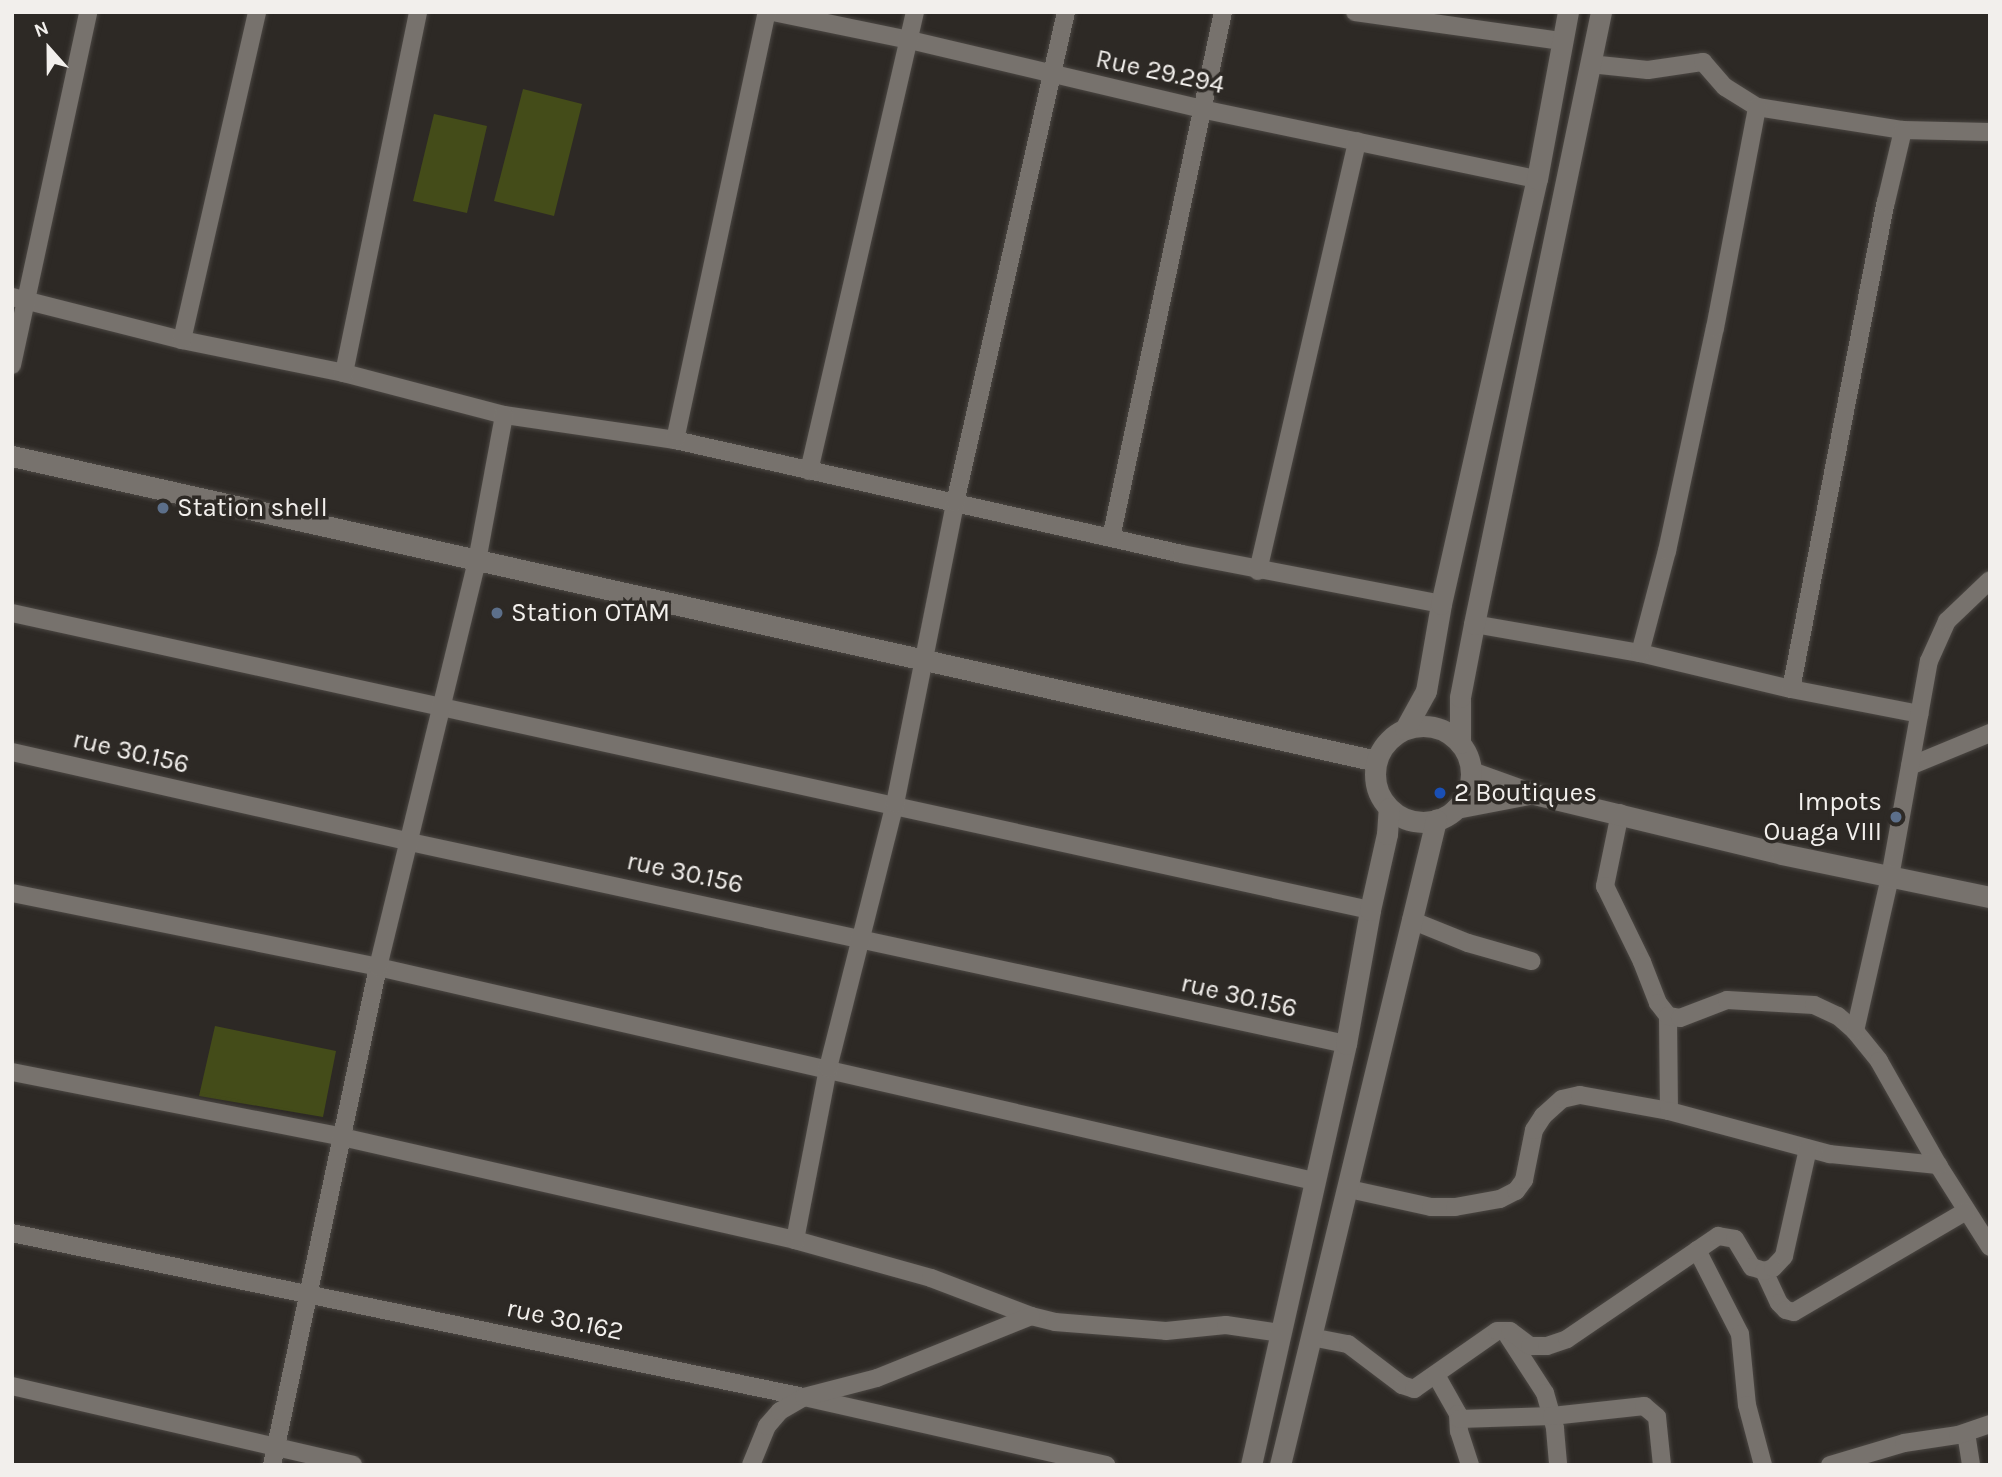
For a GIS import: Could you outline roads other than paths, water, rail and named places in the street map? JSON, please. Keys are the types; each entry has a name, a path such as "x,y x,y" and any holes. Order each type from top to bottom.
{"main road":[{"path":"1405,729 1426,691 1441,604 1537,179 1569,12"},
{"path":"1460,743 1460,697 1474,624 1601,12"},
{"path":"12,456 1376,761"},
{"path":"1251,1465 1346,1044 1370,910 1388,834 1389,808 1376,784 1376,761 1392,736 1405,729 1434,727 1448,733 1460,743 1468,756 1471,772 1469,785 1456,808"},
{"path":"1471,772 1530,793 1890,877 1990,897"},
{"path":"1389,808 1415,821 1436,820 1456,808 1530,793"},
{"path":"1285,1464 1311,1337 1349,1189 1410,920 1436,820"}],"street":[{"path":"12,365 20,298 88,12"},
{"path":"182,340 257,12"},
{"path":"344,373 418,12"},
{"path":"675,440 767,12"},
{"name":"Rue 29.294","path":"773,12 910,40 1201,109 1537,179"},
{"path":"809,471 915,12"},
{"path":"795,1240 828,1068 895,804 954,503 1054,76 1066,12"},
{"path":"1111,538 1223,12"},
{"path":"1355,12 1562,41"},
{"path":"1590,64 1648,70 1703,62 1726,87 1757,107 1903,130 1990,132"},
{"path":"1640,653 1667,551 1707,367 1757,107"},
{"path":"1791,690 1886,202 1903,130"},
{"path":"1258,571 1357,141"},
{"path":"20,298 182,340 344,373 504,415 675,440 1258,571 1441,604"},
{"path":"272,1465 378,967 477,561 504,415"},
{"path":"1855,1031 1890,877 1935,643 1947,621 1990,580"},
{"path":"12,613 1370,910"},
{"path":"1474,624 1640,653 1791,690 1920,714"},
{"path":"1910,766 1990,733"},
{"name":"rue 30.156","path":"12,752 410,842 862,937 1346,1044"},
{"path":"1620,813 1605,886 1642,962 1658,1003 1668,1016 1669,1111"},
{"path":"12,893 378,967 1314,1181"},
{"path":"1410,920 1468,943 1531,961"},
{"path":"1668,1016 1680,1018 1727,1000 1782,1001 1814,1006 1838,1016 1855,1031 1879,1061 1938,1165 1990,1247"},
{"path":"12,1072 342,1137 795,1240 931,1278 1031,1317 1055,1322 1166,1331 1226,1325 1281,1333"},
{"path":"1349,1189 1431,1208 1455,1207 1500,1199 1516,1191 1524,1180 1534,1130 1552,1106 1562,1099 1580,1095 1669,1111 1808,1149 1852,1157 1938,1165"},
{"path":"1504,1330 1530,1346 1558,1344 1718,1236 1728,1235 1735,1238 1752,1267 1764,1271 1773,1268 1784,1256 1808,1149"},
{"path":"1764,1271 1779,1303 1786,1310 1794,1312 1966,1211"},
{"name":"rue 30.162","path":"12,1233 804,1397 1106,1465"},
{"path":"1697,1250 1740,1334 1747,1405 1762,1465"},
{"path":"751,1465 767,1426 780,1411 804,1397 877,1378 1031,1317"},
{"path":"1311,1337 1348,1344 1408,1388 1419,1387 1489,1335 1504,1330"},
{"path":"1504,1330 1545,1393 1552,1416 1558,1465"},
{"path":"1436,1375 1460,1419 1459,1431 1470,1465"},
{"path":"12,1386 276,1445 352,1465"},
{"path":"1460,1419 1552,1416 1644,1405 1657,1417 1662,1465"},
{"path":"1830,1465 1904,1443 1966,1433 1990,1424"},
{"path":"1966,1433 1971,1465"}],"place":[{"name":"Station shell","path":"163,508"},
{"name":"Station OTAM","path":"497,613"},
{"name":"2 Boutiques","path":"1440,793"},
{"name":"Impots Ouaga VIII","path":"1896,817"}]}
